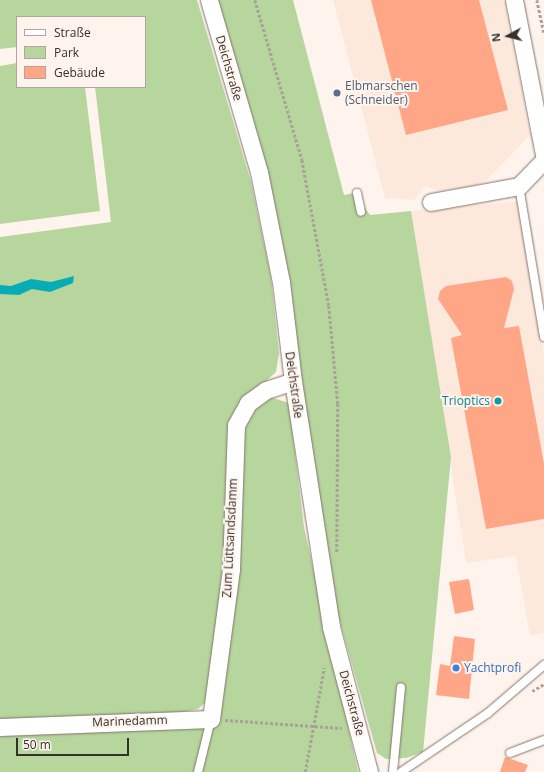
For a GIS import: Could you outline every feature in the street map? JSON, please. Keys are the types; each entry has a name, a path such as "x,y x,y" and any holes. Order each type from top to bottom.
{"street":[{"name":"Deichstraße","path":"209,0 259,172 281,282 293,381 331,627 369,772"},
{"path":"514,0 544,154"},
{"path":"431,202 519,186 544,160"},
{"name":"Zum Lüttsandsdamm","path":"211,719 231,569 236,425 248,403 266,390 293,381"},
{"name":"Marinedamm","path":"0,727 211,719"}],"lane":[{"path":"519,186 544,337"},
{"path":"357,193 361,212"},
{"path":"401,772 488,713 544,665"},
{"path":"393,772 401,687"},
{"name":"Zum Lüttsandsdamm","path":"198,772 211,719"},
{"path":"510,753 544,740"}],"path":[{"path":"255,0 302,160 329,306 338,404 339,529 336,558"},
{"path":"538,0 544,32"},
{"path":"305,772 315,727 325,666"},
{"path":"211,719 315,727 358,728"}],"shaded area":[{"path":"333,0 504,0 530,135 486,181 471,187 440,191 425,186 414,200 385,198"},
{"path":"521,201 544,353 544,633 530,636 516,556 466,563 411,211"}],"green space":[{"path":"0,0 197,0 251,182 271,278 279,353 276,372 247,398 230,498 208,700 198,709 183,712 0,723 0,237 111,222 95,88 146,88 146,16 16,16 16,47 0,49"},
{"path":"217,0 293,0 344,195 354,193 370,215 411,211 451,457 423,752 406,758 386,759 377,753 335,604 323,546 283,249"},
{"path":"16,63 16,88 85,88 100,211 0,224 0,66"},
{"path":"270,397 289,403 304,527 358,772 201,772 216,719 238,431 252,405"},
{"path":"207,721 194,772 0,772 0,731"}],"water":[{"path":"74,276 73,283 50,292 32,289 19,295 0,294 0,285 11,286 31,279 51,282"}],"building":[{"path":"371,0 479,0 508,110 406,135"},
{"name":"Trioptics","path":"506,277 512,281 514,289 504,328 519,326 544,464 544,519 486,529 451,338 462,335 438,299 440,291 446,286"},
{"path":"469,579 474,610 455,614 449,582"},
{"name":"Yachtprofi","path":"454,636 475,639 469,699 436,695 440,664 450,666"},
{"path":"505,757 528,765 525,772 500,772"}],"place":[{"name":"Elbmarschen (Schneider)","path":"337,93"},
{"name":"Trioptics","path":"498,401"},
{"name":"Yachtprofi","path":"456,668"}]}
